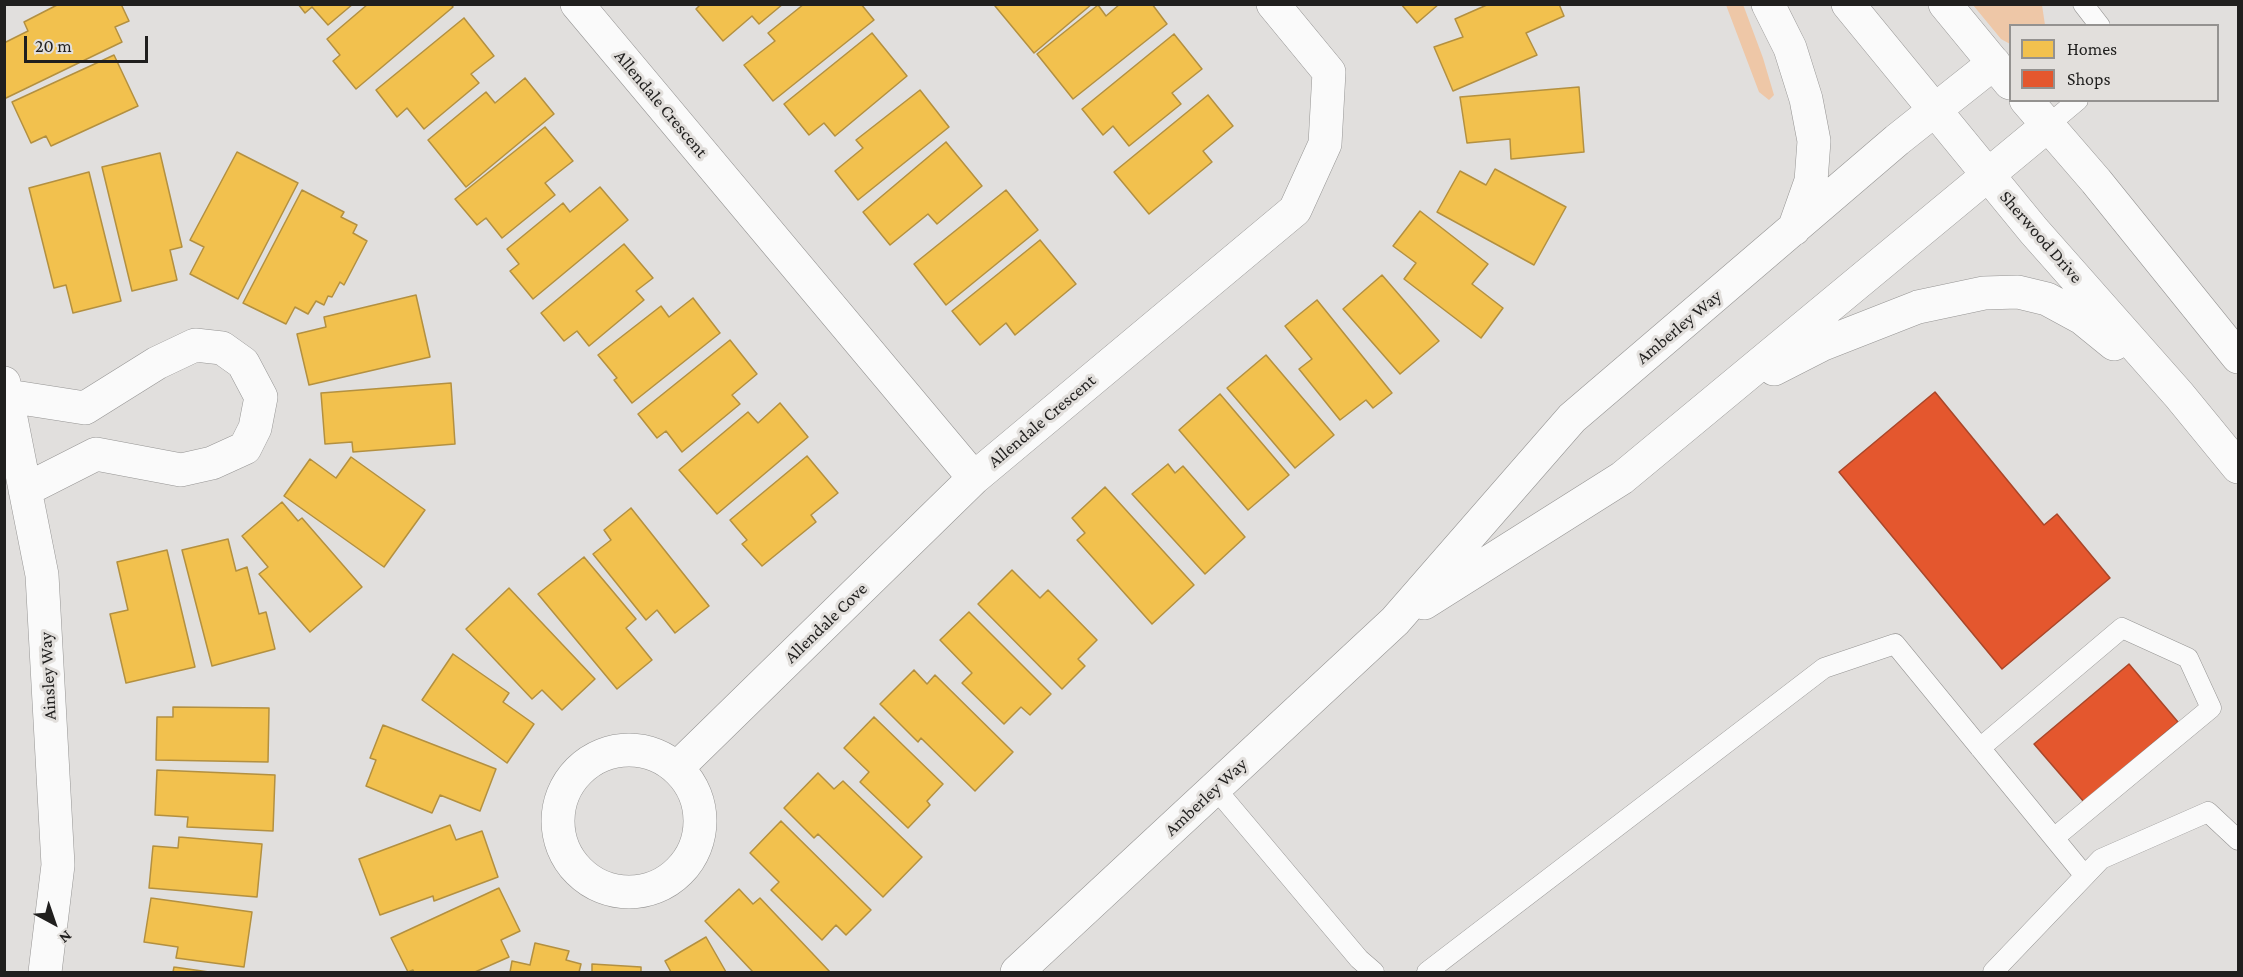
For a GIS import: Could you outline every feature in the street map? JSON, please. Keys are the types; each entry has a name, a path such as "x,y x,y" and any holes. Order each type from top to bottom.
{"street":[{"name":"Allendale Crescent","path":"577,4 974,478 1295,210 1326,144 1329,72 1273,4"},
{"path":"1768,4 1790,48 1806,99 1814,141 1811,181 1794,229"},
{"name":"Sherwood Drive","path":"1848,4 2042,240 2179,395 2238,467"},
{"path":"1945,4 2002,73"},
{"name":"Amberley Way","path":"1017,972 1395,621 1572,418 1897,140 1935,111 2002,73"},
{"path":"2028,102 2096,181 2238,357"},
{"name":"Amberley Way","path":"1395,621 1622,478 2048,126"},
{"path":"1719,397 1821,345 1918,307 1984,293 2018,292 2047,299 2082,318 2179,395"},
{"path":"6,389 85,408 157,363 195,345 222,348 243,363 261,397 255,428 244,448 212,463 181,470 96,454 25,490"},
{"name":"Ainsley Way","path":"6,389 42,575 58,865 45,972"},
{"name":"Allendale Cove","path":"677,768 974,478"},
{"path":"634,750 657,755 677,768 692,787 700,809 700,832 693,855 678,874 658,887 635,893 611,891 589,881 572,865 561,843 558,821 562,797 573,777 590,762 611,752 634,750"}],"lane":[{"path":"2083,4 2098,24"},
{"path":"2048,126 2076,102"},
{"path":"1980,748 2122,628 2188,658 2211,708 2054,838"},
{"path":"1427,972 1824,668 1895,644 2085,876"},
{"path":"1215,788 1359,959 1374,972"},
{"path":"1993,972 2101,859 2208,812 2238,840"}],"shaded area":[{"path":"1726,5 1743,5 1744,7 1774,95 1769,100 1759,92"},
{"path":"1973,5 2042,5 2045,24 2009,24 2009,43 2001,39"}],"building: Homes":[{"path":"59,4 121,4 129,21 115,27 122,42 4,99 4,43 28,31 24,22"},
{"path":"298,4 353,4 328,25 312,7 305,13"},
{"path":"368,4 451,4 453,7 356,89 333,61 340,55 327,39"},
{"path":"701,4 783,4 759,24 752,16 723,41 696,9"},
{"path":"804,4 861,4 874,20 773,101 744,65 775,41 768,33"},
{"path":"998,4 1092,4 1034,53 995,6"},
{"path":"1120,4 1152,4 1167,24 1073,99 1037,54 1098,5 1106,16"},
{"path":"1401,4 1439,4 1417,23"},
{"path":"1489,4 1559,4 1564,16 1526,33 1537,55 1453,91 1434,47 1463,37 1455,19"},
{"path":"464,18 494,56 471,74 479,83 424,129 407,108 397,117 376,90"},
{"path":"872,33 907,76 835,136 824,123 809,135 784,104"},
{"path":"1174,34 1202,69 1172,93 1181,104 1129,146 1113,126 1103,135 1082,109"},
{"path":"114,55 138,106 51,146 46,136 31,143 12,102"},
{"path":"525,78 554,114 466,187 428,140 486,92 495,103"},
{"path":"1579,87 1584,152 1511,159 1510,139 1467,143 1460,97"},
{"path":"920,90 949,127 858,200 835,171 863,148 856,140"},
{"path":"1208,95 1233,126 1203,151 1212,162 1149,214 1114,172"},
{"path":"545,127 573,161 545,183 555,195 502,238 486,218 477,225 455,199"},
{"path":"946,142 982,186 937,224 928,214 890,245 863,212"},
{"path":"237,152 298,183 238,299 190,274 204,247 190,240"},
{"path":"160,153 182,247 170,250 177,280 132,291 102,167"},
{"path":"1495,169 1566,207 1534,265 1437,212 1460,171 1486,185"},
{"path":"89,172 121,301 73,313 66,285 54,288 29,188"},
{"path":"600,187 628,220 533,299 510,271 519,264 507,249 563,203 570,212"},
{"path":"302,190 344,212 341,217 357,225 353,233 367,241 344,285 340,282 332,297 328,296 324,305 316,301 308,314 295,307 286,324 243,303"},
{"path":"1006,190 1038,230 946,305 914,264"},
{"path":"1420,211 1488,264 1472,284 1503,308 1481,338 1404,279 1416,263 1393,246"},
{"path":"1040,240 1076,284 1015,335 1006,323 980,345 952,311"},
{"path":"624,244 653,278 636,291 644,300 589,346 577,331 564,341 541,313"},
{"path":"1382,275 1439,341 1400,374 1343,309"},
{"path":"416,295 430,357 309,385 297,334 326,327 324,317"},
{"path":"693,298 720,333 632,403 614,380 617,378 598,355 661,306 669,317"},
{"path":"1317,300 1392,393 1373,408 1366,400 1340,420 1299,369 1312,359 1285,326"},
{"path":"730,340 757,374 732,395 740,404 682,452 666,431 657,438 638,414"},
{"path":"1266,355 1334,435 1295,468 1227,388"},
{"path":"451,383 455,444 353,452 352,442 325,444 321,393"},
{"path":"1220,394 1289,475 1248,510 1179,430"},
{"path":"780,403 808,437 717,514 679,470 748,412 758,423"},
{"path":"807,456 838,493 811,515 816,522 762,566 742,544 747,540 730,520"},
{"path":"351,457 425,510 384,567 284,496 310,459 336,478"},
{"path":"1168,464 1175,473 1183,466 1245,537 1205,574 1132,494"},
{"path":"1105,487 1194,585 1152,624 1077,540 1085,533 1072,518"},
{"path":"282,502 298,521 302,518 362,587 310,632 259,574 268,567 242,536"},
{"path":"631,508 709,606 675,633 657,610 646,620 593,554 611,540 604,530"},
{"path":"228,539 236,571 247,567 259,614 266,612 275,649 212,666 182,550"},
{"path":"167,550 195,667 126,683 110,614 128,610 117,562"},
{"path":"584,557 636,619 626,628 652,660 617,689 538,594"},
{"path":"1012,570 1040,598 1048,590 1097,640 1078,659 1085,666 1062,689 978,604"},
{"path":"509,588 595,679 562,710 542,690 532,699 466,629"},
{"path":"969,612 1051,694 1030,715 1021,707 1004,724 962,683 972,673 940,640"},
{"path":"453,654 509,693 503,702 534,724 507,763 422,700"},
{"path":"914,670 927,684 935,675 1013,752 975,791 921,738 918,742 880,704"},
{"path":"173,707 269,708 268,762 156,760 157,717 173,717"},
{"path":"874,717 943,784 927,801 930,805 908,828 860,782 869,772 844,748"},
{"path":"383,725 496,769 480,811 440,795 432,813 366,786 376,760 370,758"},
{"path":"157,770 275,775 273,831 187,827 188,817 155,815"},
{"path":"818,773 834,789 843,781 922,857 883,897 818,834 814,838 784,808"},
{"path":"781,821 871,910 846,935 836,925 822,940 771,890 779,882 750,853"},
{"path":"450,825 456,840 482,831 498,877 434,901 433,896 380,915 359,859"},
{"path":"179,837 262,844 257,897 149,888 153,846 178,848"},
{"path":"499,888 520,931 501,940 509,957 475,972 414,972 413,970 408,972 391,938"},
{"path":"739,889 753,904 760,898 830,972 753,972 705,921"},
{"path":"151,898 252,912 244,967 176,958 178,947 144,942"},
{"path":"706,937 726,972 671,972 665,961"},
{"path":"535,943 569,951 566,960 581,964 579,972 510,972 512,961 530,965"},
{"path":"592,964 641,967 641,972 592,972"},
{"path":"174,967 209,972 173,972"}],"building: Shops":[{"path":"1935,392 2044,525 2057,514 2110,578 2002,669 1839,472"},
{"path":"2129,664 2178,722 2084,802 2034,744"}]}
